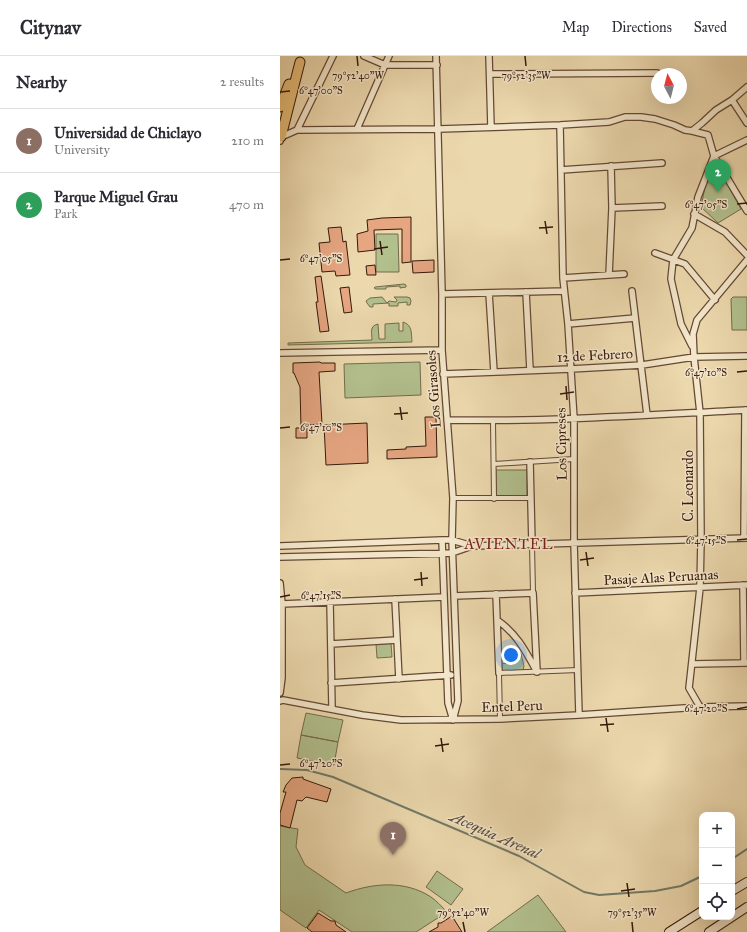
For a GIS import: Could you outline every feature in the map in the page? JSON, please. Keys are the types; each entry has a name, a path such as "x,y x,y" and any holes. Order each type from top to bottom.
{"main road":[{"path":"280,91 288,81 301,58"},
{"path":"280,107 301,58"},
{"path":"280,139 301,58"},
{"path":"735,889 747,882"},
{"path":"709,932 747,907"},
{"path":"670,932 699,913"}],"street":[{"path":"297,130 333,56"},
{"path":"364,56 385,65 437,66"},
{"path":"357,129 389,56"},
{"name":"Los Girasoles","path":"436,56 439,129 442,350 453,498 452,553 458,701 453,720"},
{"path":"489,56 491,127"},
{"path":"490,74 651,73"},
{"path":"692,131 716,110 732,100 747,87"},
{"path":"732,100 747,124"},
{"path":"280,139 297,130 439,129 609,122 625,117 655,119 685,130 705,133 708,135 714,156 747,211"},
{"name":"Los Cipreses","path":"560,125 563,278 568,324 574,419 574,543 579,715"},
{"path":"693,348 681,324 672,279 673,260 692,228 698,196 714,156 747,140"},
{"path":"561,170 662,163"},
{"path":"609,275 612,208 611,166"},
{"path":"612,208 662,206"},
{"path":"694,214 725,232 747,255"},
{"path":"655,253 685,264 715,300"},
{"path":"693,348 693,334 697,320 747,260"},
{"path":"563,278 624,274"},
{"path":"442,294 564,291"},
{"path":"632,291 647,415"},
{"path":"526,292 530,370"},
{"path":"489,293 494,372"},
{"path":"568,324 635,318"},
{"name":"C. Leonardo","path":"693,348 700,412 700,588 689,688 700,707"},
{"path":"280,353 442,350"},
{"name":"12 de Febrero","path":"443,374 642,365 694,357 747,356"},
{"path":"280,557 443,552 452,553 472,546 746,538 746,410 574,419 493,421 446,420"},
{"path":"493,421 494,499"},
{"path":"494,464 574,460"},
{"path":"530,462 533,593 537,672"},
{"path":"453,498 530,498"},
{"path":"442,540 448,703 453,720"},
{"path":"280,546 452,540 472,546"},
{"path":"280,583 282,604 282,678 280,692"},
{"path":"692,664 745,663 745,585"},
{"name":"Pasaje Alas Peruanas","path":"576,594 745,585"},
{"path":"454,596 533,593"},
{"path":"496,594 500,719"},
{"path":"282,604 444,597"},
{"path":"395,599 399,679"},
{"path":"330,602 332,708"},
{"path":"497,620 508,627 520,642 537,672"},
{"path":"331,644 397,640"},
{"path":"499,673 578,670"},
{"path":"331,683 457,675"},
{"name":"Entel Peru","path":"280,700 332,708 362,715 401,720 500,719 700,707 747,706"}],"green space":[{"path":"719,170 741,209 718,223 701,207 707,177"},
{"path":"376,234 398,234 399,272 376,272"},
{"path":"404,284 406,287 386,287 386,289 374,288 375,287"},
{"path":"382,297 387,303 389,301 396,302 397,300 394,297 407,297 410,298 411,301 410,305 407,305 407,302 398,303 398,306 389,306 389,303 373,304 373,307 370,307 366,301 370,298"},
{"path":"733,297 747,297 747,330 732,330 731,299"},
{"path":"403,322 410,328 412,342 288,345 288,343 372,340 372,328 378,324 379,339 385,339 385,324 399,323 399,331 403,331"},
{"path":"420,362 421,395 345,398 344,364"},
{"path":"496,470 527,470 527,496 496,496"},
{"path":"391,643 392,657 377,658 376,644"},
{"path":"516,651 521,654 524,666 523,671 500,672 500,664 508,663 508,652"},
{"path":"306,713 343,720 338,742 301,735"},
{"path":"301,735 338,742 334,765 297,758"},
{"path":"280,826 298,829 296,847 305,865 346,893 378,885 411,888 431,897 447,912 416,932 352,932 319,910 306,928 280,910"},
{"path":"437,871 463,889 451,905 426,887"},
{"path":"538,895 566,932 487,932"}],"building":[{"path":"411,217 411,262 402,263 402,229 374,230 375,250 358,252 357,234 368,231 367,220"},
{"path":"341,227 343,242 346,241 350,275 336,276 335,271 322,272 319,243 330,242 328,228"},
{"path":"434,260 434,272 413,273 412,261"},
{"path":"375,265 376,275 367,275 366,266"},
{"path":"321,276 329,331 320,332 316,302 318,302 315,277"},
{"path":"349,287 352,312 344,313 340,288"},
{"path":"293,363 335,363 335,371 319,372 322,424 307,425 307,438 296,438 296,428 301,428 300,387 293,373"},
{"path":"425,417 436,417 437,457 387,459 387,450 426,446"},
{"path":"367,423 368,463 326,465 324,425"},
{"path":"303,777 303,779 331,789 327,802 306,797 302,801 297,800 290,828 280,825 280,813 286,792 283,792 286,785 292,778"},
{"path":"318,913 331,921 335,921 336,925 346,932 312,932 307,928"},
{"path":"452,916 462,932 429,932 438,927 438,923 441,923"}],"waterway":[{"name":"Acequia Arenal","path":"280,769 307,770 333,777 519,856 584,892 599,895 655,891 681,886 699,877"},
{"name":"Acequia Arenal","path":"735,857 747,849"}],"place":[{"name":"Parque Miguel Grau","path":"718,192"},
{"name":"Universidad de Chiclayo","path":"393,855"}],"district":[{"name":"AVIENTEL","path":"509,544"}]}
